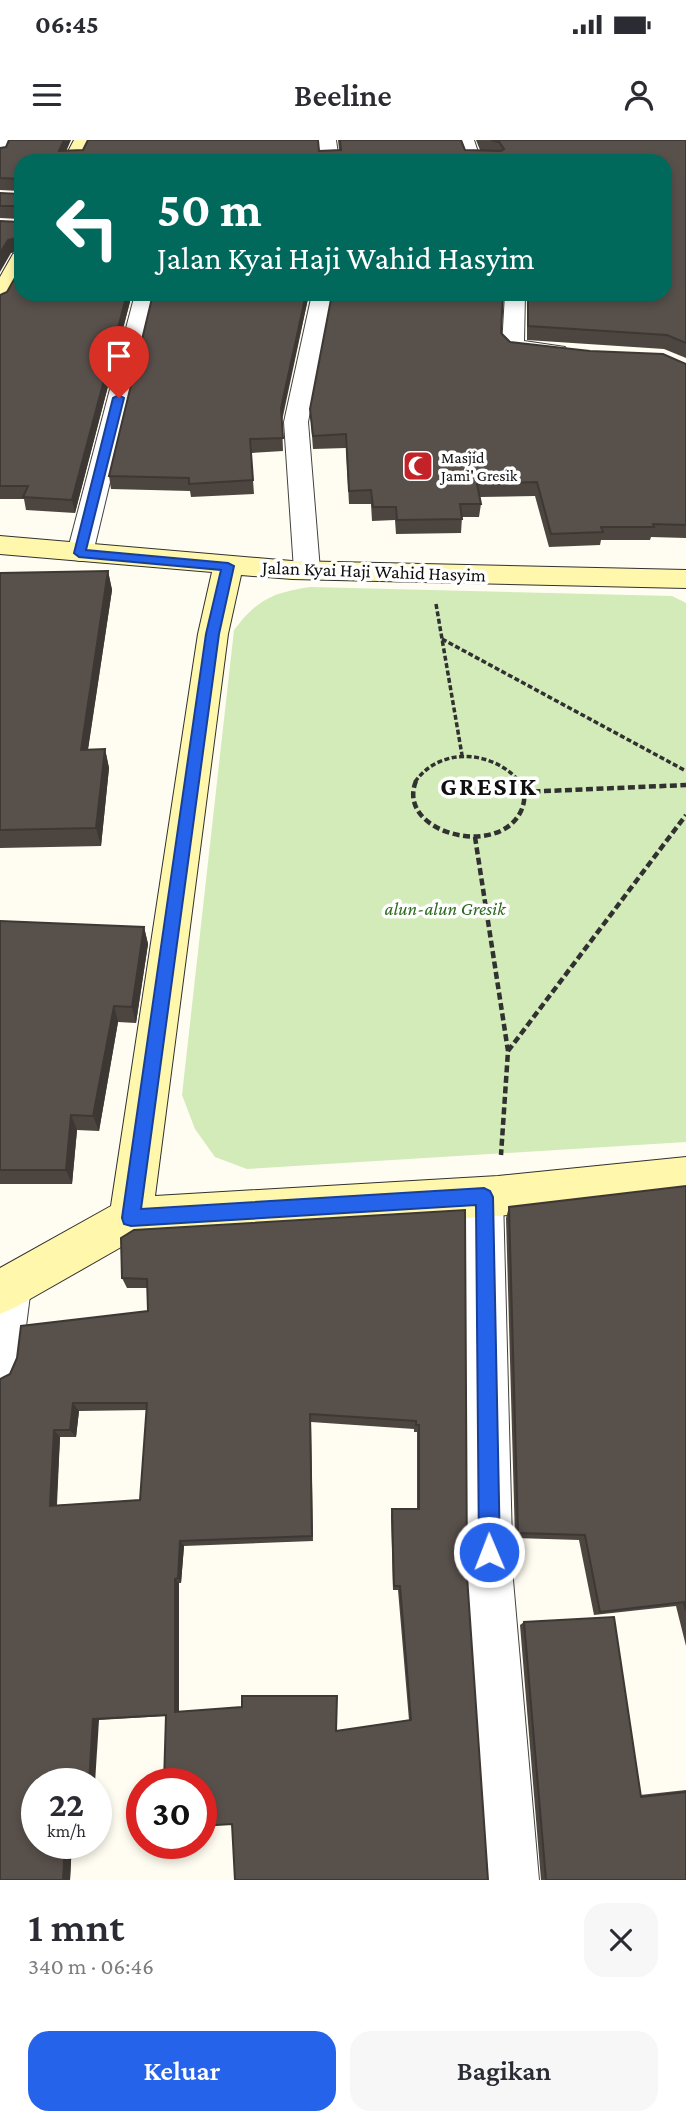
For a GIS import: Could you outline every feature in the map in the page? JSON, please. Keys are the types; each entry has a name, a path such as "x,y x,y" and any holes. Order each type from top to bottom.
{"street":[{"path":"0,154 9,140"},
{"path":"0,299 12,265"},
{"path":"79,553 143,301"},
{"path":"307,570 296,422 321,301"},
{"path":"514,301 513,346 576,354"},
{"name":"Jalan Kyai Haji Wahid Hasyim","path":"0,545 228,566 307,570 686,579"},
{"path":"131,1218 213,634 228,566"},
{"path":"0,1366 5,1290 131,1218 491,1196 686,1176"},
{"path":"491,1196 490,1580 513,1880"}],"path":[{"path":"432,573 462,755"},
{"path":"442,639 686,771"},
{"path":"462,755 479,756 508,769 518,779 523,792 523,805 518,817 507,827 475,837 441,830 427,821 418,810 413,797 414,785 420,773 431,764 462,755"},
{"path":"523,792 686,785"},
{"path":"508,1051 686,815"},
{"path":"475,837 508,1051 491,1196"}],"green space":[{"name":"alun-alun Gresik","path":"310,587 672,596 686,603 686,1142 247,1169 215,1157 195,1129 182,1095 234,630 251,611 267,599"}],"building":[{"path":"9,140 64,140 59,151 83,150 88,140 318,140 319,151 341,150 340,140 461,140 465,150 501,151 504,149 499,142 491,140 686,140 686,343 667,335 528,326 528,301 672,301 672,154 14,154 14,179 0,178 0,148 6,147"},
{"path":"0,193 14,194 14,206 0,206"},
{"path":"0,221 14,222 14,238 8,240 0,253"},
{"path":"14,280 14,301 125,301 72,500 23,497 28,486 0,486 0,295 7,292"},
{"path":"151,301 304,301 281,408 283,438 250,439 253,480 189,484 189,478 109,476"},
{"path":"331,301 503,301 501,333 510,342 590,351 663,354 686,364 686,525 601,527 603,532 551,534 537,482 477,484 481,504 460,504 462,519 397,520 396,507 373,507 371,490 349,491 346,434 313,436 310,409"},
{"path":"108,571 81,750 105,749 96,828 0,830 0,573"},
{"path":"0,921 144,927 132,1007 114,1006 93,1116 71,1115 66,1170 0,1170"},
{"path":"686,1186 686,1611 684,1602 600,1612 585,1535 518,1533 509,1207"},
{"path":"465,1210 467,1576 488,1880 235,1880 232,1824 217,1825 217,1768 164,1768 166,1715 93,1719 90,1768 21,1768 21,1859 64,1859 63,1880 0,1880 0,1379 10,1374 17,1358 21,1326 148,1311 147,1279 122,1278 121,1238 134,1230","holes":["73,1403 147,1403 140,1500 50,1506 54,1430 70,1430","310,1414 416,1421 416,1425 419,1425 419,1509 392,1509 394,1586 400,1586 411,1720 336,1731 337,1696 242,1696 242,1707 175,1712 175,1579 178,1578 180,1541 312,1536"]},
{"path":"614,1617 641,1797 686,1792 686,1880 546,1880 524,1622"}],"place":[{"name":"Masjid Jami' Gresik","path":"418,466"}],"district":[{"name":"GRESIK","path":"489,786"}],"route":[{"path":"119,398 79,553 228,566 213,634 131,1218 484,1197 489,1552"}]}
